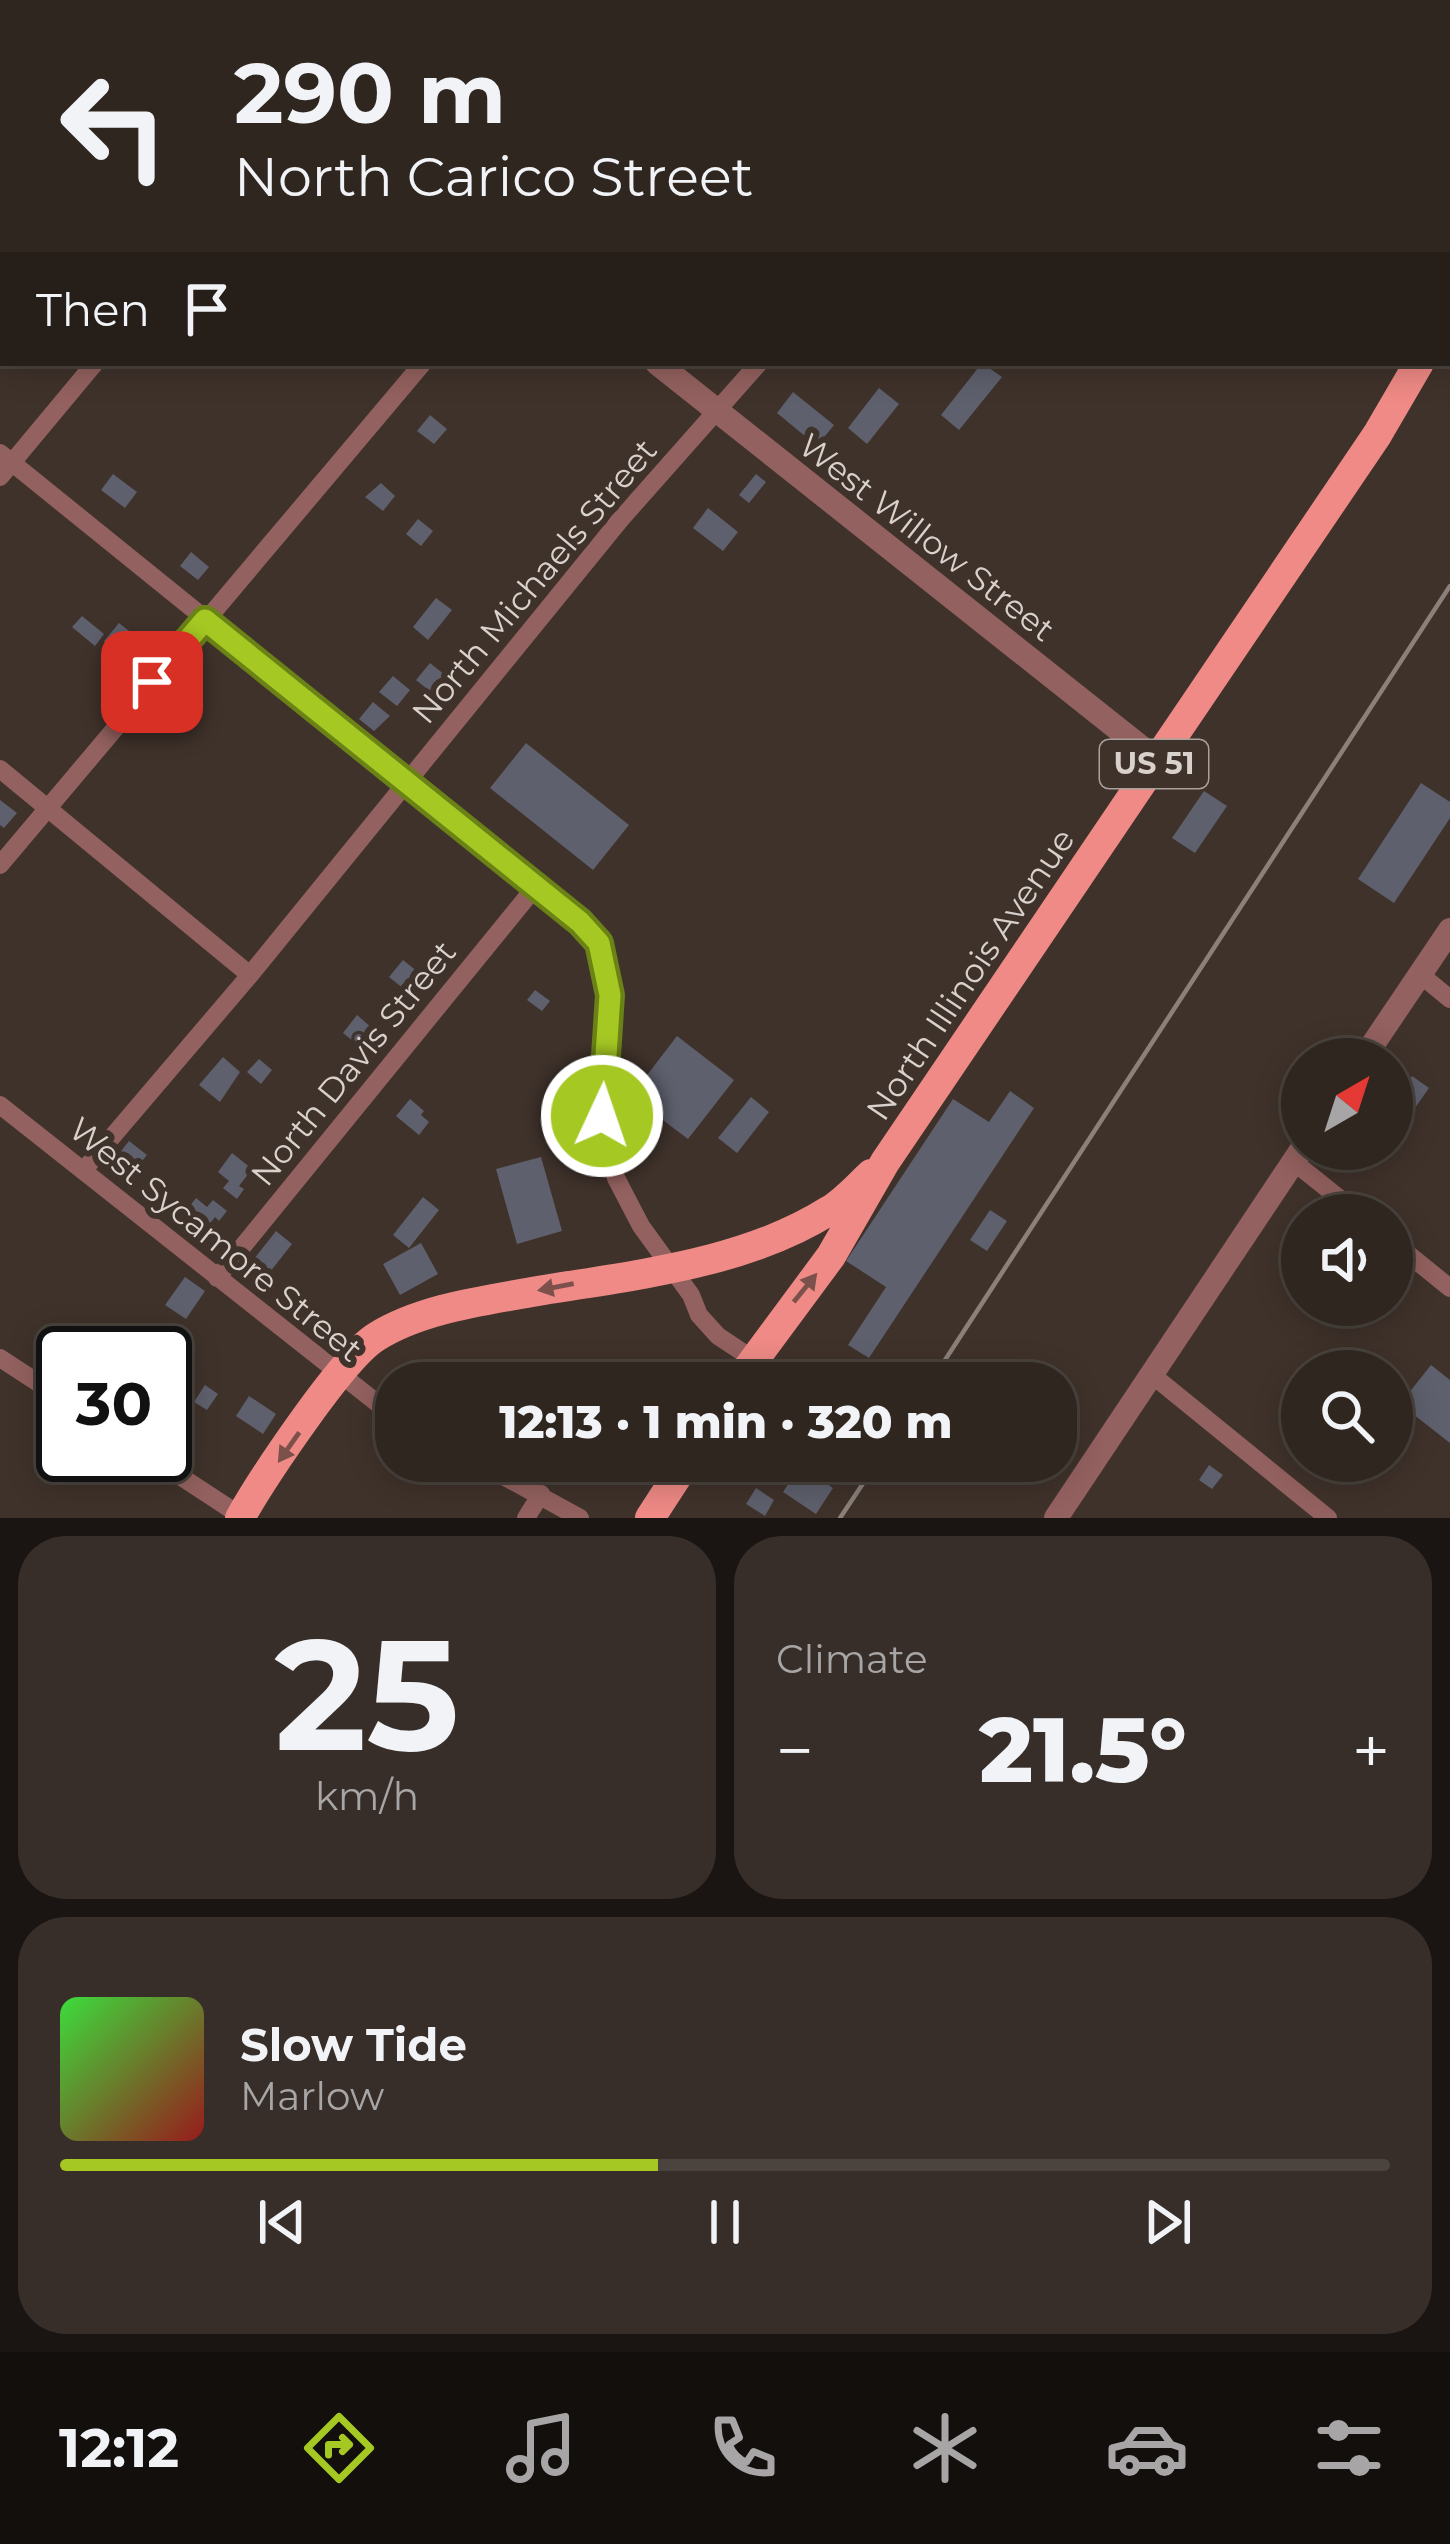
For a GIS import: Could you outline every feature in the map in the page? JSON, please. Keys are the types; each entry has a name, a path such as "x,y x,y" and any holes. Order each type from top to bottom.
{"main road":[{"name":"North Illinois Avenue","path":"752,1362 831,1256 885,1162 1377,435 1417,366"},
{"name":"US 51","path":"240,1517 338,1376 379,1335 443,1310 743,1250 793,1231 834,1208 885,1162"},
{"path":"650,1518 673,1482"}],"street":[{"path":"91,366 4,464 536,886 599,943 610,995 602,1116 616,1178 641,1226 700,1315 739,1362"},
{"path":"0,865 420,366"},
{"name":"West Willow Street","path":"661,366 1157,760"},
{"name":"North Michaels Street","path":"83,1171 250,975 620,520 756,366"},
{"path":"0,769 250,975"},
{"name":"North Davis Street","path":"217,1278 536,886"},
{"path":"1378,1038 1450,930"},
{"path":"1420,975 1450,999"},
{"name":"West Sycamore Street","path":"0,1105 375,1403"},
{"path":"1055,1518 1288,1170"},
{"path":"1314,1170 1338,1194"},
{"path":"1413,1258 1450,1288"},
{"path":"0,1358 36,1381"},
{"path":"1151,1374 1328,1518"},
{"path":"188,1482 240,1517"},
{"path":"517,1482 580,1518"},
{"path":"526,1518 541,1494"}],"building":[{"path":"980,366 1002,377 959,430 941,415"},
{"path":"879,388 899,404 867,444 848,428"},
{"path":"793,392 834,425 817,446 777,413"},
{"path":"430,415 447,429 434,444 417,431"},
{"path":"113,474 137,492 125,508 101,490"},
{"path":"756,474 766,482 749,503 739,495"},
{"path":"381,483 395,496 383,511 365,497"},
{"path":"708,508 738,532 723,551 693,528"},
{"path":"418,519 433,531 421,546 406,534"},
{"path":"191,552 209,567 198,580 180,566"},
{"path":"436,598 452,610 428,640 413,627"},
{"path":"82,616 104,634 95,646 72,627"},
{"path":"119,623 149,647 134,665 104,641"},
{"path":"430,663 445,675 431,692 416,680"},
{"path":"393,676 410,690 397,706 379,692"},
{"path":"373,702 390,716 374,731 359,719"},
{"path":"526,743 629,825 593,870 490,788"},
{"path":"1421,783 1450,802 1450,818 1394,903 1358,879"},
{"path":"1204,791 1227,806 1195,853 1172,838"},
{"path":"0,800 17,813 4,828 0,825"},
{"path":"403,960 418,972 404,989 389,977"},
{"path":"535,990 550,1001 542,1011 527,1000"},
{"path":"357,1015 372,1028 358,1045 343,1033"},
{"path":"677,1036 734,1080 688,1139 631,1096"},
{"path":"223,1057 240,1072 220,1102 199,1085"},
{"path":"259,1059 272,1070 261,1084 247,1072"},
{"path":"1413,1077 1429,1088 1413,1111"},
{"path":"1010,1091 1034,1108 869,1358 848,1345 886,1287 846,1261 953,1099 989,1122"},
{"path":"751,1097 769,1112 737,1153 718,1138"},
{"path":"410,1099 429,1122 419,1135 396,1116"},
{"path":"129,1141 147,1155 127,1179 110,1165"},
{"path":"232,1153 252,1169 239,1186 244,1189 237,1199 223,1188 229,1181 218,1172"},
{"path":"541,1157 562,1231 517,1244 496,1169"},
{"path":"423,1197 439,1210 409,1248 393,1235"},
{"path":"196,1198 207,1207 213,1200 227,1211 219,1221 215,1217 203,1233 182,1216"},
{"path":"990,1210 1007,1221 987,1251 970,1240"},
{"path":"276,1231 292,1244 270,1272 254,1259"},
{"path":"421,1243 438,1274 400,1295 383,1264"},
{"path":"185,1277 205,1291 186,1319 165,1305"},
{"path":"1431,1365 1450,1380 1450,1443 1413,1414 1413,1388"},
{"path":"205,1385 218,1394 207,1410 194,1402"},
{"path":"249,1396 276,1414 263,1434 236,1416"},
{"path":"1209,1465 1223,1475 1212,1489 1199,1480"},
{"path":"790,1482 824,1482 833,1488 816,1514 783,1492"},
{"path":"756,1488 774,1500 765,1516 746,1504"}],"railway":[{"path":"944,1362 1450,586"},
{"path":"840,1518 864,1482"}],"route":[{"path":"152,682 205,620 580,922 599,943 610,995 602,1116"}]}
